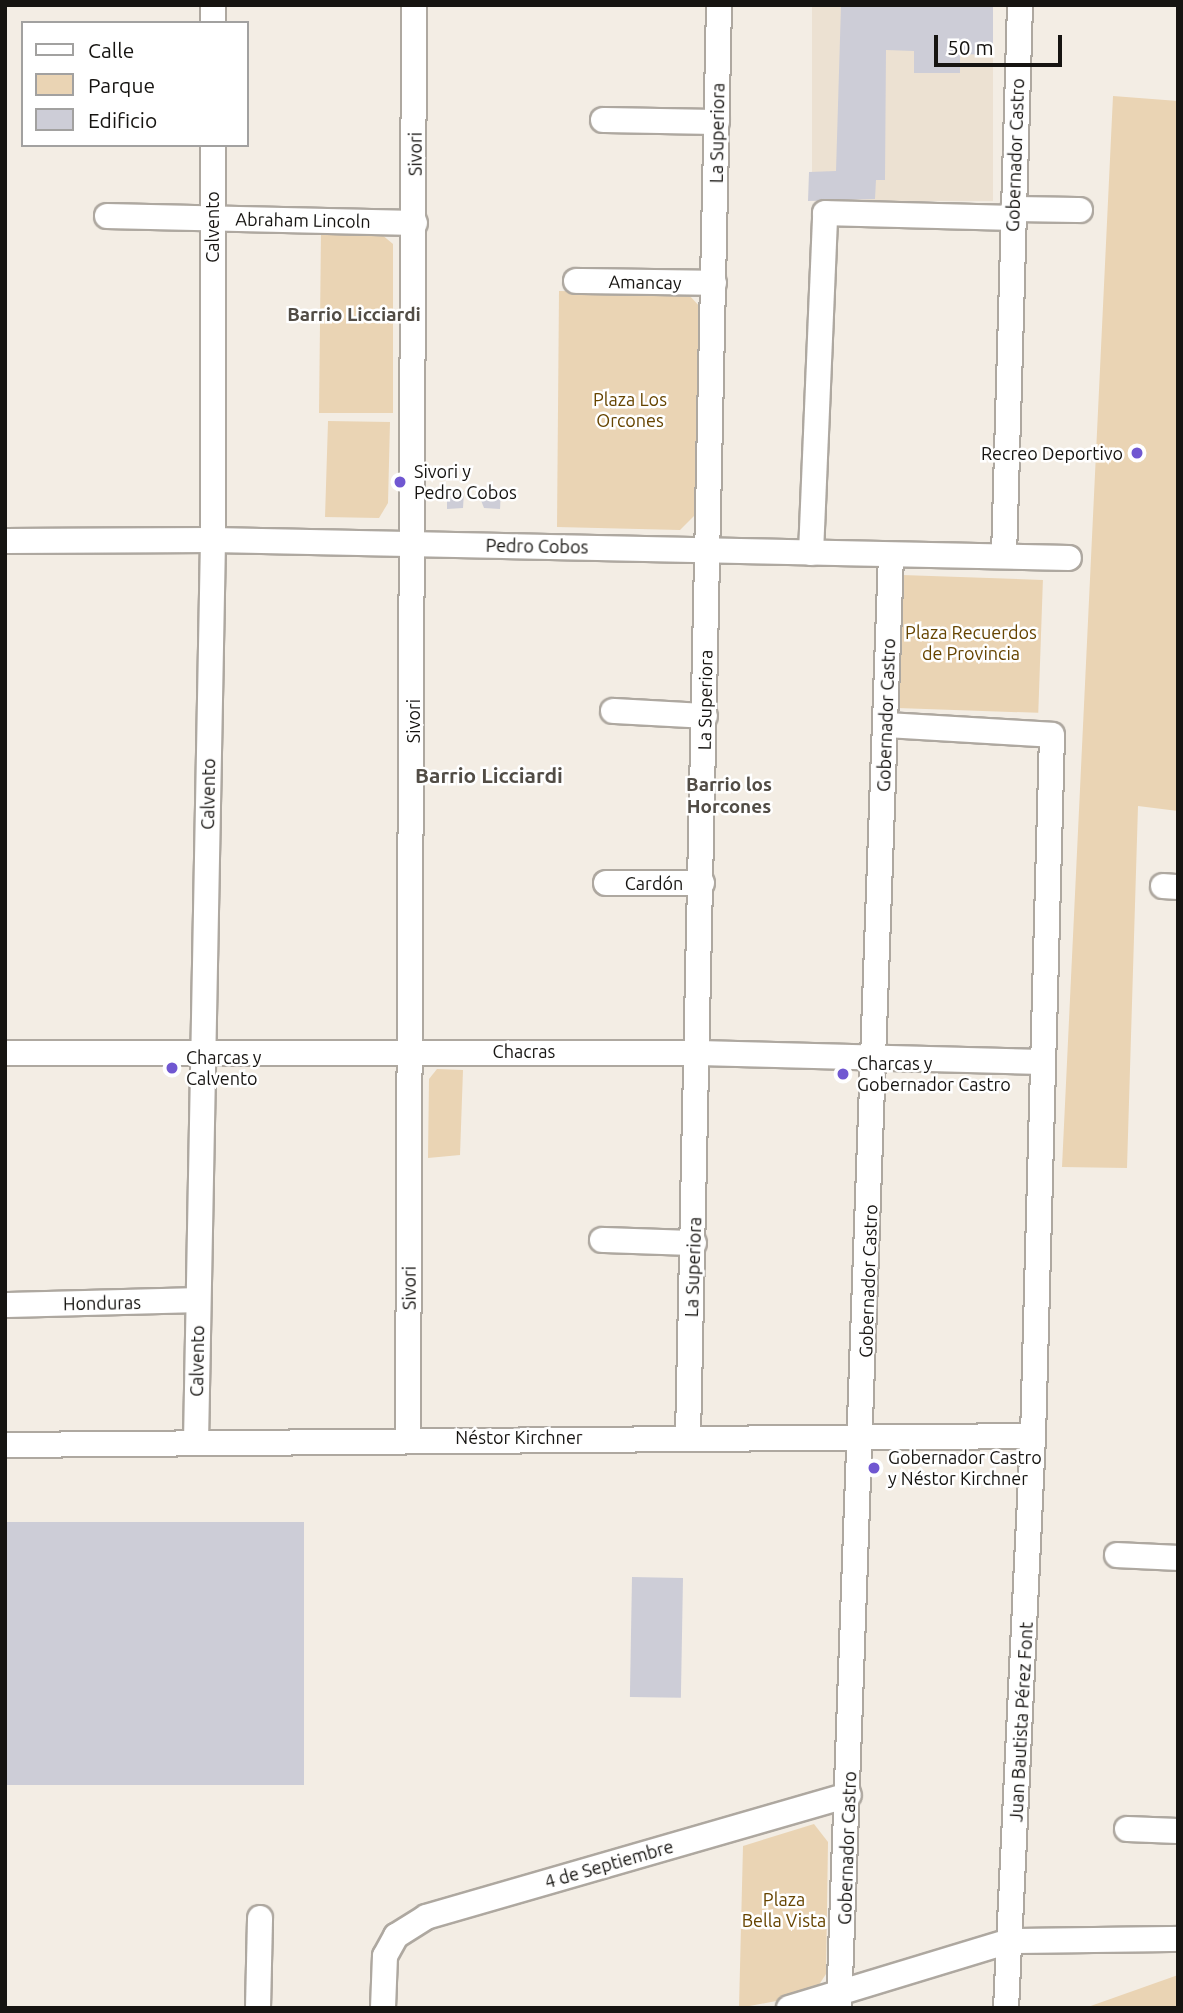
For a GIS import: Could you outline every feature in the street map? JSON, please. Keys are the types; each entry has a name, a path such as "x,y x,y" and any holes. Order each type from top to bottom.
{"street":[{"name":"Sivori","path":"408,1437 415,543 414,5"},
{"name":"La Superiora","path":"688,1437 699,1053 719,5"},
{"name":"Gobernador Castro","path":"1004,556 1020,5"},
{"path":"603,120 717,122"},
{"name":"Calvento","path":"196,1442 214,540 213,147"},
{"path":"811,553 825,213 1012,213 1080,210"},
{"name":"Abraham Lincoln","path":"107,216 415,223"},
{"name":"Amancay","path":"576,281 714,283"},
{"name":"Pedro Cobos","path":"5,541 415,543 1069,558"},
{"name":"Gobernador Castro","path":"840,2000 863,1437 891,555"},
{"path":"612,711 705,716"},
{"name":"Juan Bautista Pérez Font","path":"886,725 1052,735 1033,1436 1006,2008"},
{"name":"Cardón","path":"606,883 702,883"},
{"name":"Chacras","path":"5,1053 699,1053 1042,1062"},
{"path":"602,1240 694,1242"},
{"name":"Honduras","path":"5,1305 198,1300"},
{"name":"Néstor Kirchner","path":"5,1445 408,1437 1033,1436"},
{"path":"1117,1555 1178,1558"},
{"name":"4 de Septiembre","path":"383,2008 384,1956 397,1936 426,1917 849,1795"},
{"path":"1127,1829 1178,1831"},
{"path":"258,2008 260,1919"},
{"path":"789,2008 840,2000 1010,1941 1178,1939"}],"shaded area":[{"path":"812,5 993,5 993,201 812,201"}],"green space":[{"name":"Recreo Deportivo","path":"1113,96 1178,101 1178,811 1138,806 1127,1168 1062,1167"},
{"path":"321,233 381,234 393,244 393,413 319,413"},
{"name":"Plaza Los Orcones","path":"559,291 687,293 704,311 700,510 680,530 557,527"},
{"path":"328,421 390,422 388,503 379,518 325,517"},
{"name":"Plaza Recuerdos de Provincia","path":"902,575 1043,580 1038,713 897,708"},
{"path":"437,1069 463,1070 460,1155 428,1158 429,1079"},
{"name":"Plaza Bella Vista","path":"814,1824 828,1842 826,1974 813,1994 739,2008 743,1846"},
{"path":"1178,1975 1178,2008 1085,2008"}],"building":[{"path":"841,5 993,5 993,55 960,54 960,73 914,73 914,51 886,50 885,180 876,180 875,199 808,201 809,172 836,171"},
{"path":"447,490 464,491 463,508 447,509"},
{"path":"477,490 501,491 500,509 484,508"},
{"path":"5,1522 304,1522 304,1785 5,1785"},
{"path":"632,1577 683,1578 681,1698 630,1697"}],"place":[{"name":"Recreo Deportivo","path":"1137,453"},
{"name":"Sivori y Pedro Cobos","path":"400,482"},
{"name":"Charcas y Calvento","path":"172,1068"},
{"name":"Charcas y Gobernador Castro","path":"843,1074"},
{"name":"Gobernador Castro y Néstor Kirchner","path":"874,1468"}],"district":[{"name":"Barrio Licciardi","path":"354,315"},
{"name":"Barrio Licciardi","path":"489,775"},
{"name":"Barrio los Horcones","path":"729,796"}]}
